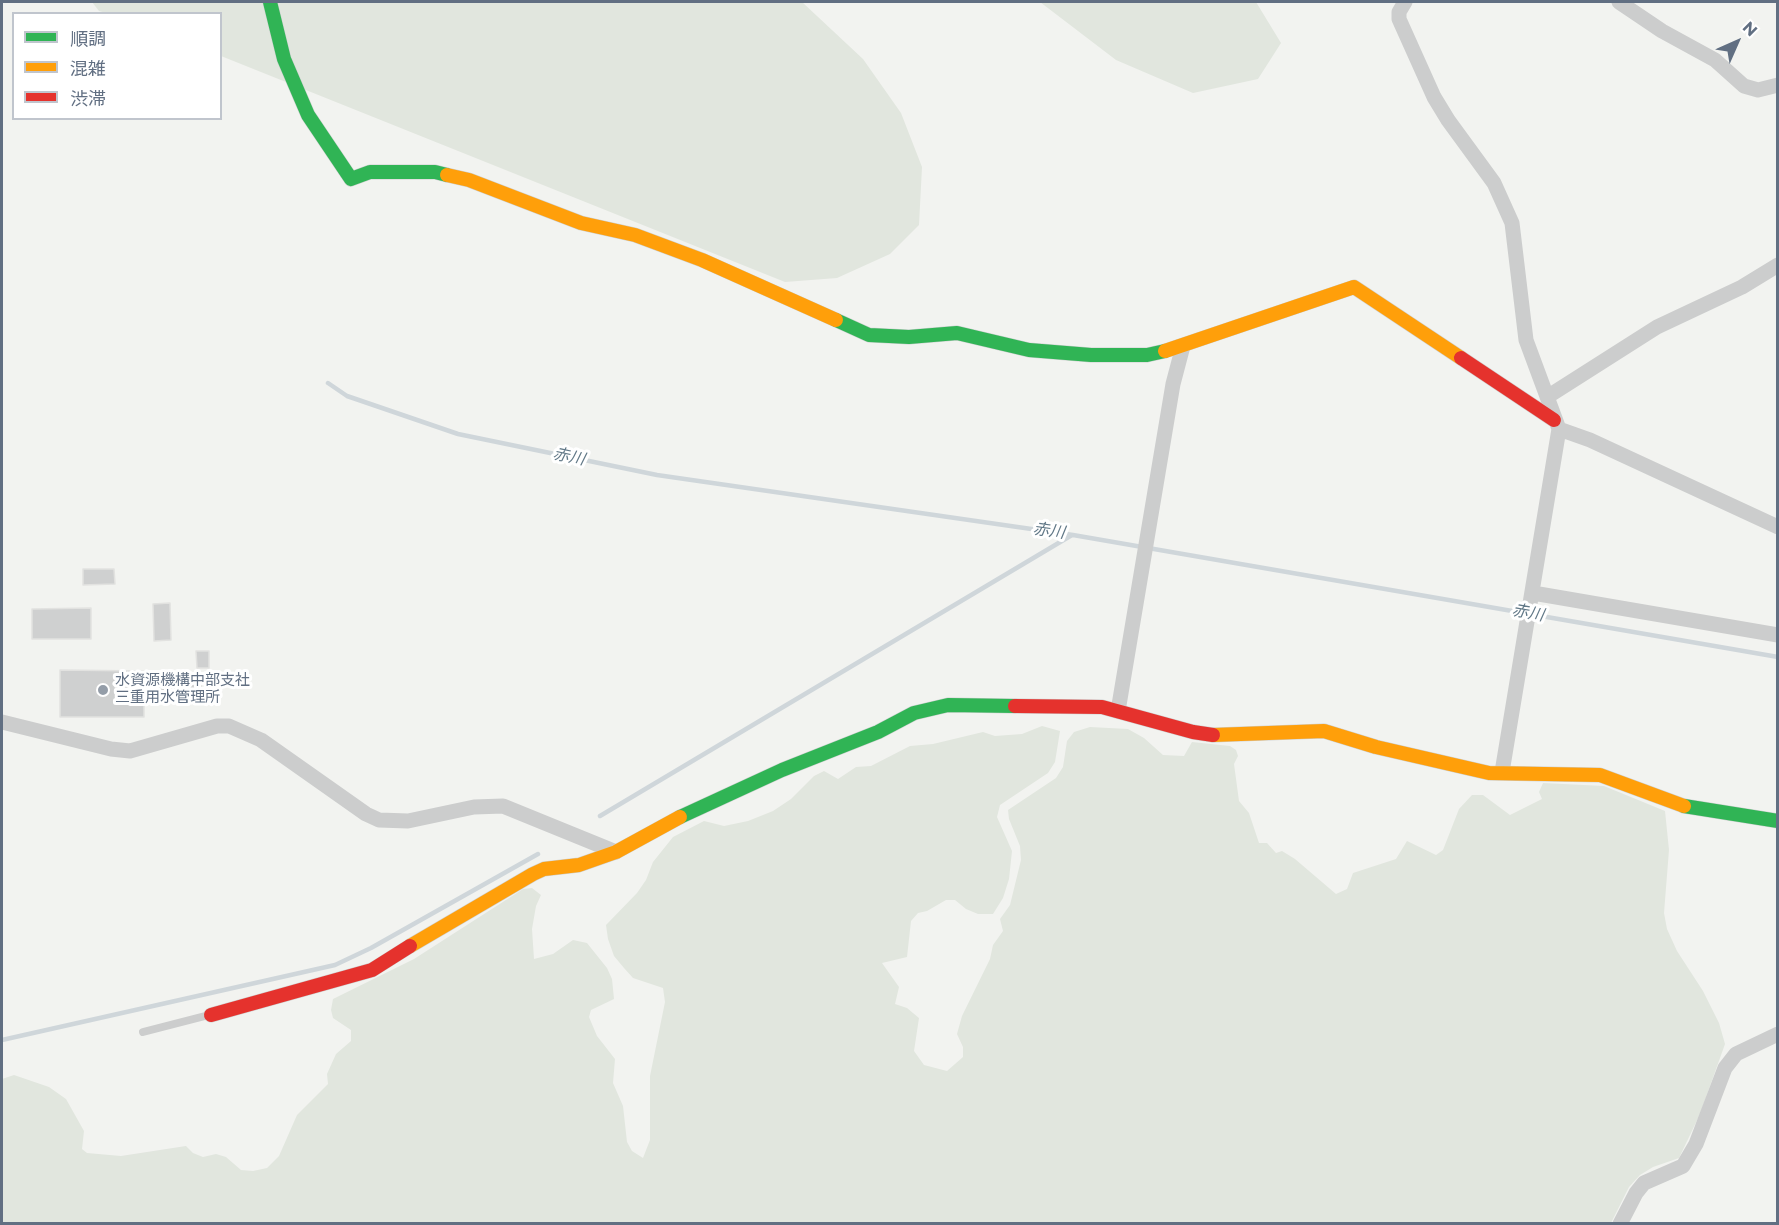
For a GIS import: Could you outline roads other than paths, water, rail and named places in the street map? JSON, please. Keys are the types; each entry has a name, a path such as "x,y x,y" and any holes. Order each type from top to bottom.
{"street":[{"path":"270,2 284,59 308,115 326,146 351,179 370,172 435,172 469,180 581,223 635,235 702,260 869,335 909,337 957,333 1029,350 1091,356 1147,355 1183,346 1354,287 1557,425 1778,527"},
{"path":"1404,2 1399,12 1399,19 1434,97 1494,183 1512,223 1526,340 1557,425 1532,598 1502,772"},
{"path":"1619,2 1662,31 1715,60 1744,86 1758,90 1778,85"},
{"path":"1547,397 1657,327 1777,268"},
{"path":"1118,711 1173,384 1183,346"},
{"path":"1532,598 1778,635"},
{"path":"211,1015 372,970 433,931 533,874 544,869 579,865 616,852 664,825 782,770 930,707 995,704 1102,707 1193,732 1224,736 1324,731 1376,747 1489,773 1600,775 1617,779 1673,804 1778,821"},
{"path":"2,722 111,749 130,751 217,726 229,726 251,734 366,814 379,820 408,821 474,807 503,806 616,852"},
{"path":"1620,1224 1644,1183 1683,1166 1704,1126 1725,1068 1736,1054 1778,1034"}],"lane":[{"path":"143,1032 211,1015"}],"waterway":[{"name":"赤川","path":"328,383 347,396 458,434 657,475 1073,535 1778,657"},
{"path":"600,816 1072,535"},
{"path":"2,1040 335,965 371,948 538,854"}],"place":[{"name":"水資源機構中部支社 三重用水管理所","path":"103,690"}]}
